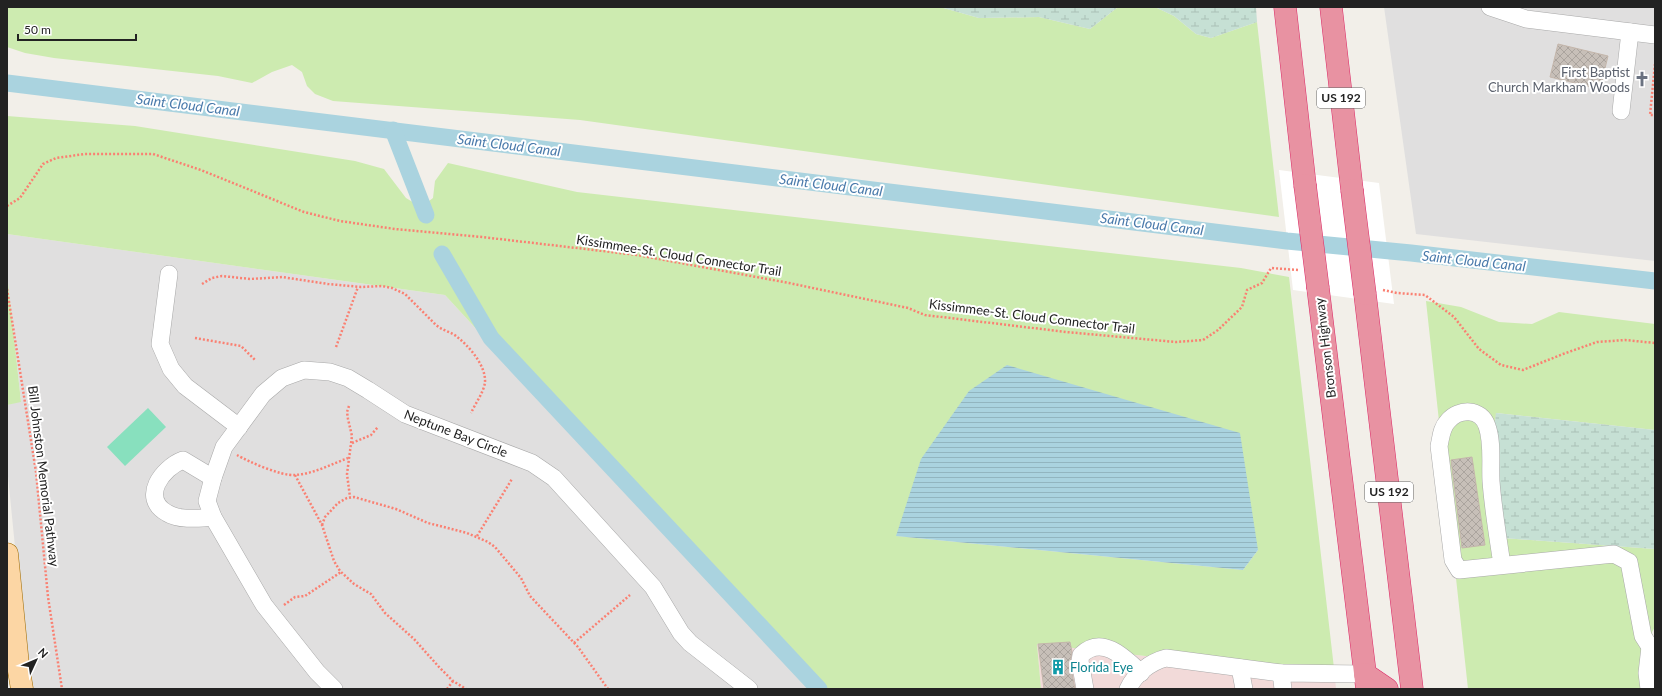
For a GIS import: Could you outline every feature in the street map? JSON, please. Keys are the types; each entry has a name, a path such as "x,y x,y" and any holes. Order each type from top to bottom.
{"highway":[{"name":"Bronson Highway","path":"1285,7 1366,682"},
{"name":"US 192","path":"1331,7 1412,689"},
{"path":"1366,682 1388,689"}],"main road":[{"path":"7,554 18,665 22,689"}],"street":[{"path":"1490,7 1526,20 1655,35"},
{"path":"1621,111 1630,32"},
{"path":"169,274 160,344 171,369 185,386 239,427"},
{"name":"Neptune Bay Circle","path":"334,689 317,672 264,606 213,517 208,501 213,478 224,447 263,394 282,378 304,370 330,372 348,378 405,414 532,463 554,478 653,587 681,633 690,643 749,689"},
{"path":"1502,566 1491,481 1491,452 1487,426 1481,416 1470,411 1460,412 1448,421 1441,433 1440,446 1453,560 1460,570 1502,566 1614,554 1629,562 1643,636 1652,646 1647,672 1649,689"},
{"path":"213,478 183,460 176,462 161,478 154,489 154,498 161,508 168,514 179,517 213,517"},
{"path":"1085,689 1080,661 1081,655 1089,649 1099,647 1116,651 1141,673"},
{"path":"1128,689 1133,680 1148,666 1166,658 1240,668 1282,681 1366,682"},
{"path":"1240,668 1244,689"}],"path":[{"path":"1655,64 1650,115 1655,115"},
{"name":"Kissimmee-St. Cloud Connector Trail","path":"7,206 20,198 43,164 56,158 85,154 153,154 201,170 304,212 340,221 395,229 482,237 637,255 796,284 908,308 925,315 1066,332 1176,342 1203,340 1218,330 1242,307 1247,290 1262,283 1271,268"},
{"path":"202,284 212,278 222,276 250,279 282,277 358,287 382,286 400,290 434,324 440,329 449,332 467,346 480,364 485,383 471,413"},
{"path":"336,347 358,287"},
{"name":"Bill Johnston Memorial Pathway","path":"7,289 36,472 48,596 62,689"},
{"path":"1425,295 1454,317 1479,349 1502,365 1523,370 1598,342 1625,340 1655,343"},
{"path":"195,338 241,346 256,361"},
{"path":"348,406 347,412 352,436 347,474 350,498"},
{"path":"352,443 371,435 378,427"},
{"path":"233,453 260,466 295,475 313,471 348,458"},
{"path":"295,475 322,525 334,561 342,572 350,580 371,594 385,613 414,639 453,681 466,689"},
{"path":"477,536 512,480"},
{"path":"322,525 325,517 338,503 354,497 396,509 428,523 477,536 495,547 521,578 530,596 574,643 608,689"},
{"path":"270,614 295,597 305,596 342,572"},
{"path":"574,643 630,595"},
{"path":"446,689 453,681"}],"shaded area":[{"path":"1384,7 1655,7 1655,261 1416,234"},
{"path":"7,234 445,295 808,689 34,689 24,638 7,466 7,405 21,401 7,274"},
{"path":"1037,644 1335,677 1336,689 1041,689"}],"green space":[{"path":"7,7 940,7 979,18 1039,17 1090,29 1118,7 1155,7 1174,16 1196,34 1211,38 1257,22 1279,217 580,120 333,101 315,94 307,86 302,72 292,65 272,72 252,83 218,76 54,58 25,53 7,47"},
{"path":"940,7 1118,7 1090,29 1039,17 979,18"},
{"path":"1155,7 1256,7 1257,22 1211,38 1196,34 1174,16"},
{"path":"7,116 135,126 355,161 384,169 406,198 421,207 433,198 435,181 448,163 577,192 1241,268 1289,277 1335,677 1037,644 1041,689 808,689 445,295 7,234","holes":["896,536 1258,550 1243,570"]},
{"path":"7,274 21,402 7,405"},
{"path":"1426,301 1461,307 1499,322 1532,324 1559,312 1655,324 1655,430 1496,413 1491,457 1503,538 1655,549 1655,627 1652,632 1655,655 1655,689 1468,689"},
{"path":"148,408 166,427 125,466 107,447"},
{"path":"1496,413 1655,430 1655,549 1503,538 1491,457"}],"water":[{"path":"1007,365 1240,433 1258,550 1243,570 896,536 921,459 969,391"}],"pier":[{"path":"1279,170 1379,183 1394,304 1293,290"}],"building":[{"path":"1558,44 1608,56 1600,89 1550,77"},
{"path":"1472,457 1485,545 1462,548 1451,460"},
{"name":"Florida Eye","path":"1070,642 1072,652 1070,662 1075,689 1044,689 1038,644"}],"waterway":[{"name":"Saint Cloud Canal","path":"7,83 1287,241 1411,253 1655,281"},
{"path":"393,130 426,215"},
{"path":"442,254 491,338 819,689"}],"place":[{"name":"First Baptist Church Markham Woods","path":"1642,79"},
{"name":"Florida Eye","path":"1058,667"}]}
